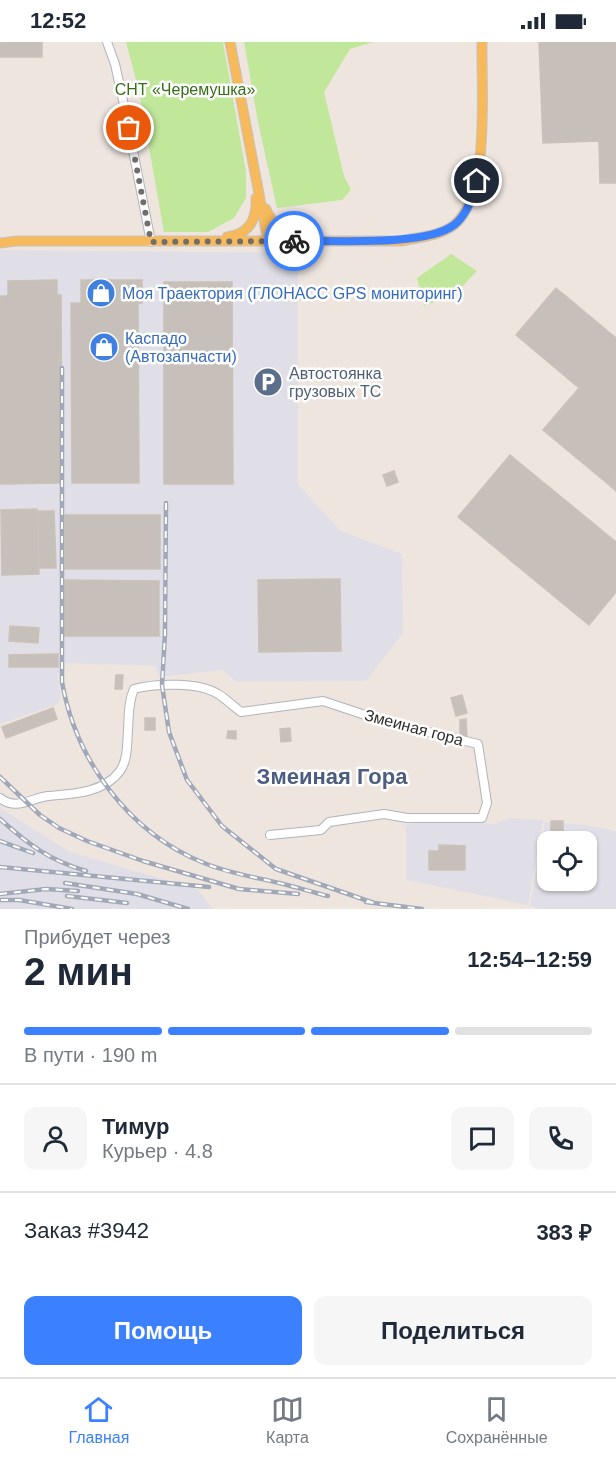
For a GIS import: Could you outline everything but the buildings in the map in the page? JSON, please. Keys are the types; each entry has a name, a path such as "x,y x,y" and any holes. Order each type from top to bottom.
{"main road":[{"path":"230,42 268,241"},
{"path":"0,243 17,241 401,241 443,232 456,224 471,203 477,181 481,145 482,42"},
{"path":"193,242 234,236 249,226 256,213 253,160"},
{"path":"258,188 268,214 288,232 299,236 336,240"}],"street":[{"path":"107,42 122,95 151,242"},
{"name":"Змеиная гора","path":"0,798 10,804 26,802 44,796 84,793 104,784 121,770 126,753 130,698 134,689 162,685 194,687 217,693 241,712 323,701 382,721 477,744 487,803 482,818 407,818 384,814 329,822 321,830 270,835"}],"shaded area":[{"path":"0,250 298,253 298,485 341,531 402,554 403,633 366,681 236,682 223,670 159,677 156,666 65,663 64,673 57,674 61,698 58,704 0,724"},
{"path":"0,808 70,852 197,889 213,909 0,909"},
{"path":"510,818 543,820 541,831 537,831 537,854 528,905 406,880 406,825 431,820 494,824"},
{"path":"545,822 585,825 616,831 616,909 540,909 530,906 537,867 537,891 597,891 597,831 543,831"}],"green space":[{"name":"СНТ «Черемушка»","path":"126,42 223,42 246,172 246,198 234,218 208,232 164,232 139,91"},
{"path":"244,42 373,42 350,49 324,92 344,176 351,190 342,200 277,208 258,122"},
{"path":"451,254 477,271 455,294 424,306 417,278"}],"railway":[{"path":"62,368 62,682 69,711 93,766 110,791 130,813 152,833 177,850 222,870 328,896"},
{"path":"166,503 165,634 162,685 169,732 187,780 222,826 276,869 374,903"},
{"path":"0,777 40,815 59,828 87,841 143,861 239,889 298,894"},
{"path":"0,819 40,851 86,871"},
{"path":"0,841 33,853"},
{"path":"0,867 209,887"},
{"path":"65,883 137,894 188,909"},
{"path":"0,894 46,889 78,891"},
{"path":"67,896 127,903"},
{"path":"1,900 19,900 72,909"},
{"path":"366,902 422,909"}],"way so far":[{"path":"129,128 151,242 294,241"}],"place":[{"name":"Моя Траектория (ГЛОНАСС GPS мониторинг)","path":"101,293"},
{"name":"Каспадо (Автозапчасти)","path":"104,347"},
{"name":"Автостоянка грузовых ТС","path":"268,382"}],"district":[{"name":"Змеиная Гора","path":"332,776"}],"route":[{"path":"294,241 401,241 443,232 456,224 471,203 477,181"}]}
